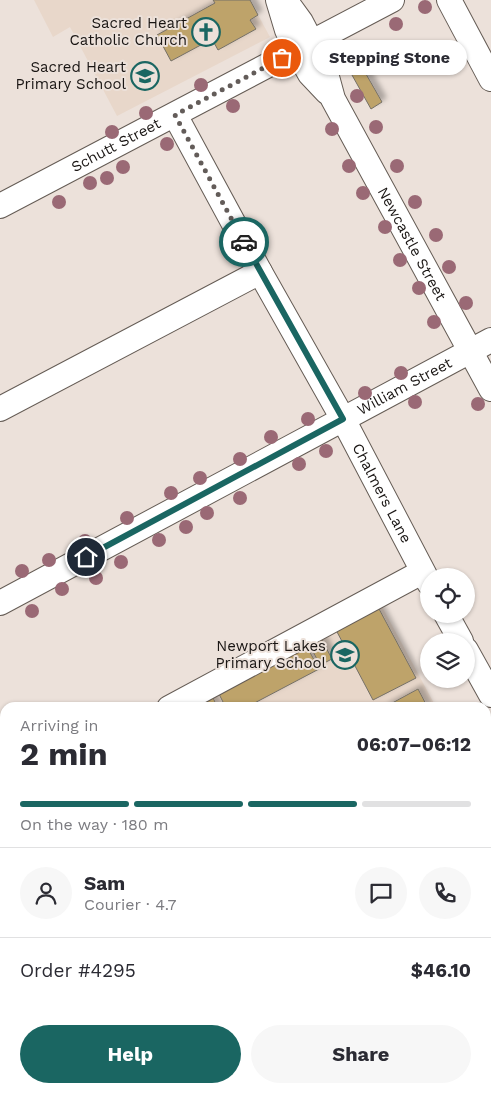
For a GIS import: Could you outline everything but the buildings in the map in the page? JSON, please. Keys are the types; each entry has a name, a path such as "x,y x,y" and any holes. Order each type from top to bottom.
{"street":[{"name":"Newcastle Street","path":"278,0 286,30 305,47"},
{"name":"Newcastle Street","path":"285,0 301,22 310,74 333,99 481,346 491,389"},
{"name":"Schutt Street","path":"0,206 392,0"},
{"path":"449,0 491,79"},
{"name":"Chalmers Lane","path":"175,115 260,272 343,419 421,568"},
{"path":"0,409 260,272"},
{"name":"William Street","path":"0,603 481,346"},
{"path":"181,702 420,580"},
{"path":"475,666 491,695"}],"shaded area":[{"name":"Sacred Heart Primary School","path":"34,0 250,0 270,37 117,116 70,27 53,37"},
{"name":"Newport Lakes Primary School","path":"380,603 420,677 420,688 426,688 433,702 196,702"}],"way so far":[{"path":"244,242 175,115 282,58"}],"place":[{"name":"Sacred Heart Catholic Church","path":"206,32"},
{"name":"Stepping Stone","path":"282,58"},
{"name":"Sacred Heart Primary School","path":"145,76"},
{"name":"Newport Lakes Primary School","path":"345,655"}],"route":[{"path":"86,557 343,419 244,242"}]}
